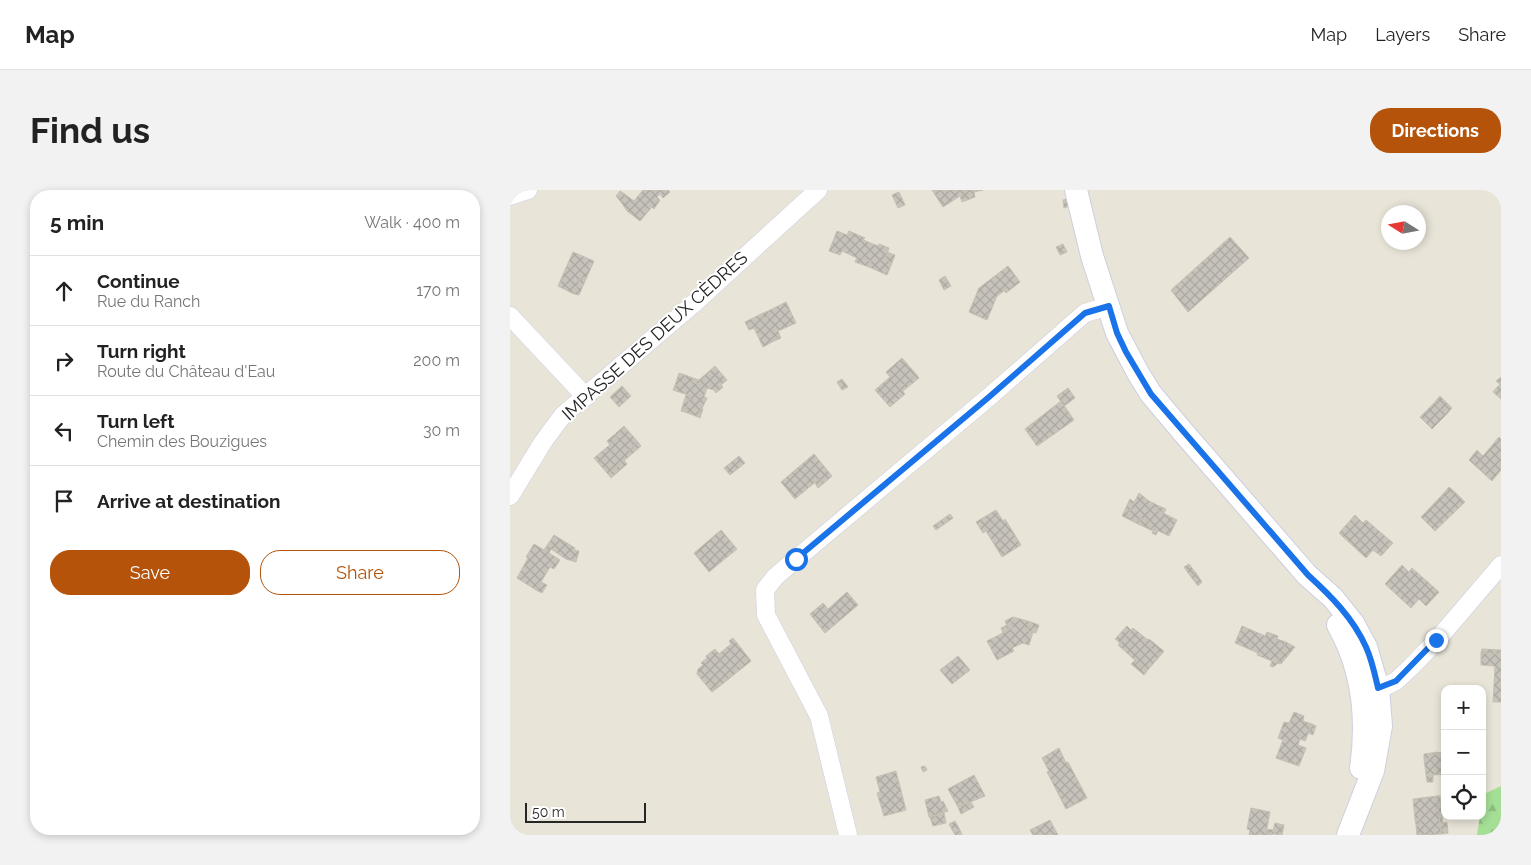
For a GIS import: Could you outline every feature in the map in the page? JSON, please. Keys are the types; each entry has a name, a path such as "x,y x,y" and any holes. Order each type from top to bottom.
{"street":[{"path":"510,196 528,190"},
{"name":"IMPASSE DES DEUX CÈDRES","path":"510,496 543,442 563,415 691,306 818,190"},
{"path":"1076,190 1092,256 1117,333 1126,352 1151,394 1308,575 1342,632 1370,690 1364,721 1363,755 1348,833"},
{"path":"1084,190 1100,253 1109,306"},
{"path":"848,835 819,716 766,616 766,590 775,577 989,397 1085,313 1109,306"},
{"path":"510,316 586,396"},
{"path":"1370,690 1396,681 1411,667 1501,565"}],"green space":[{"path":"1501,786 1501,835 1477,835 1479,820 1486,820 1486,793"}],"building":[{"path":"643,190 668,190 670,192 663,198 660,194 657,197 660,200 654,209 652,207 640,221 627,211 621,202 626,195 634,201"},
{"path":"932,190 983,190 974,192 975,197 962,202 960,196 943,207"},
{"path":"620,191 626,195 621,202 616,196"},
{"path":"899,192 905,205 898,208 892,195"},
{"path":"1067,199 1069,206 1064,208 1063,200"},
{"path":"837,231 847,235 849,231 865,238 863,240 889,248 885,259 892,263 887,275 869,267 871,261 858,255 857,258 842,251 840,255 829,251"},
{"path":"1230,237 1249,258 1188,312 1171,290"},
{"path":"1063,244 1067,252 1060,255 1056,247"},
{"path":"573,252 594,261 586,279 581,277 574,294 558,286"},
{"path":"887,252 895,255 892,263 885,259"},
{"path":"858,255 871,261 869,267 855,262"},
{"path":"1008,266 1020,282 1006,293 1004,291 997,296 987,320 969,312 979,288"},
{"path":"945,276 951,286 944,290 939,280"},
{"path":"581,277 586,279 579,295 574,294"},
{"path":"786,302 796,323 778,331 780,336 771,340 772,342 763,347 754,328 749,330 745,322 761,314 763,320 770,316 768,311"},
{"path":"768,311 770,316 763,320 761,314"},
{"path":"780,336 781,338 772,342 771,340"},
{"path":"902,358 916,374 900,388 905,394 890,407 875,390 890,377 886,372"},
{"path":"715,366 727,380 721,385 723,387 716,393 714,390 707,388 704,397 707,398 698,417 685,412 691,396 673,390 675,385 681,387 685,375 693,378 692,382 697,384"},
{"path":"679,373 685,375 681,387 675,385"},
{"path":"916,374 919,378 903,391 900,388"},
{"path":"1501,377 1501,399 1493,392 1500,384 1496,381"},
{"path":"693,378 700,382 697,384 692,382"},
{"path":"842,379 848,387 842,390 837,382"},
{"path":"622,386 631,396 619,407 610,397"},
{"path":"1068,388 1075,398 1064,406 1057,396"},
{"path":"686,395 691,396 685,412 681,411"},
{"path":"1440,396 1452,408 1446,415 1434,403"},
{"path":"1061,401 1074,420 1037,446 1025,429"},
{"path":"1434,403 1446,415 1432,429 1420,417"},
{"path":"701,408 703,409 700,418 698,417"},
{"path":"624,426 638,442 629,450 632,454 608,474 594,458 618,438 615,434"},
{"path":"615,434 618,438 610,445 607,441"},
{"path":"1499,437 1501,439 1501,470 1492,481 1469,460 1477,450 1483,456"},
{"path":"638,442 641,446 632,454 629,450"},
{"path":"814,454 832,476 823,484 819,479 795,499 781,482"},
{"path":"739,456 745,463 730,475 724,468"},
{"path":"624,460 627,464 611,478 608,474"},
{"path":"819,479 823,484 818,488 815,483"},
{"path":"1449,487 1455,492 1447,500 1442,495"},
{"path":"1455,492 1465,502 1435,531 1421,517 1442,495 1447,500"},
{"path":"1139,493 1159,506 1157,510 1177,520 1169,536 1148,526 1150,522 1141,518 1138,524 1126,518"},
{"path":"1130,499 1134,502 1126,518 1122,516"},
{"path":"1159,506 1166,509 1164,513 1157,510"},
{"path":"996,510 1003,521 1005,519 1021,545 1002,557 986,531 983,533 976,522"},
{"path":"950,514 953,518 936,530 933,526"},
{"path":"1355,515 1363,523 1366,520 1393,543 1381,556 1373,550 1366,558 1339,533"},
{"path":"1141,518 1150,522 1148,526 1158,531 1156,535 1152,533 1153,531 1138,524"},
{"path":"721,530 737,549 709,572 694,553"},
{"path":"554,535 575,548 574,550 579,551 576,562 566,559 551,549 549,553 560,560 554,569 550,567 536,590 517,578 534,544 544,550"},
{"path":"1189,564 1196,573 1191,577 1184,567"},
{"path":"1402,565 1409,572 1412,568 1439,592 1426,606 1419,599 1411,608 1385,584"},
{"path":"1196,573 1202,582 1198,586 1191,577"},
{"path":"541,582 547,585 542,593 536,590"},
{"path":"847,592 858,605 825,633 810,614 823,603 828,609"},
{"path":"1013,617 1031,622 1028,631 1033,632 1029,645 1023,643 1012,648 1014,651 997,660 987,641 1003,633 1001,628 1007,625 1009,630 1013,627 1011,623"},
{"path":"1013,617 1011,623 1013,627 1009,630 1005,621"},
{"path":"1031,622 1039,625 1036,633 1028,631"},
{"path":"1127,626 1131,630 1120,643 1115,639"},
{"path":"1242,626 1265,636 1267,632 1278,636 1277,639 1286,642 1277,664 1273,667 1270,666 1272,661 1235,643"},
{"path":"1133,628 1148,640 1145,643 1160,656 1147,671 1118,645"},
{"path":"733,638 748,657 733,670 736,673 711,691 697,674 698,669 703,665 701,663 707,658 706,656 715,649 719,654 731,644 729,641"},
{"path":"1149,639 1164,651 1160,656 1145,643"},
{"path":"1286,642 1295,647 1281,664 1277,663"},
{"path":"1482,649 1501,650 1501,654 1481,653"},
{"path":"1481,653 1501,654 1501,702 1493,702 1495,666 1481,665"},
{"path":"958,656 970,670 952,684 940,670"},
{"path":"748,657 751,661 736,673 733,670"},
{"path":"1135,660 1147,671 1144,675 1131,664"},
{"path":"719,684 720,686 711,691"},
{"path":"1294,712 1304,716 1303,721 1312,724 1305,741 1300,739 1298,745 1306,748 1299,766 1276,758 1283,740 1278,738 1284,722 1289,723"},
{"path":"1312,724 1316,726 1313,735 1308,733"},
{"path":"1059,748 1087,798 1066,809 1042,758"},
{"path":"1438,752 1439,754 1430,755 1430,759 1424,759 1424,754"},
{"path":"1441,752 1441,774 1433,775 1433,782 1427,782 1424,759 1430,759 1430,755"},
{"path":"925,766 927,770 923,772 921,767"},
{"path":"896,771 906,810 884,816 877,793 880,792 876,777"},
{"path":"974,775 985,796 958,807 948,789"},
{"path":"939,796 948,811 929,817 925,800"},
{"path":"1437,796 1440,796 1441,820 1443,823 1447,822 1448,833 1441,834"},
{"path":"1437,796 1441,834 1417,835 1416,825 1420,825 1419,818 1415,819 1413,799"},
{"path":"970,801 974,807 961,814 958,807"},
{"path":"1251,808 1270,812 1266,833 1273,835 1249,835 1250,830 1247,829"},
{"path":"944,813 946,823 933,826 930,817"},
{"path":"1419,818 1420,825 1416,825 1415,819"},
{"path":"1050,820 1058,835 1033,835 1030,830"},
{"path":"955,821 960,830 954,833 949,824"},
{"path":"1275,823 1284,825 1282,835 1266,833 1266,829 1273,830"},
{"path":"960,830 962,835 955,835 954,833"}],"route":[{"path":"796,559 989,397 1085,313 1109,306 1117,333 1126,352 1151,394 1352,623 1366,647 1378,688 1396,681 1436,640"}]}
